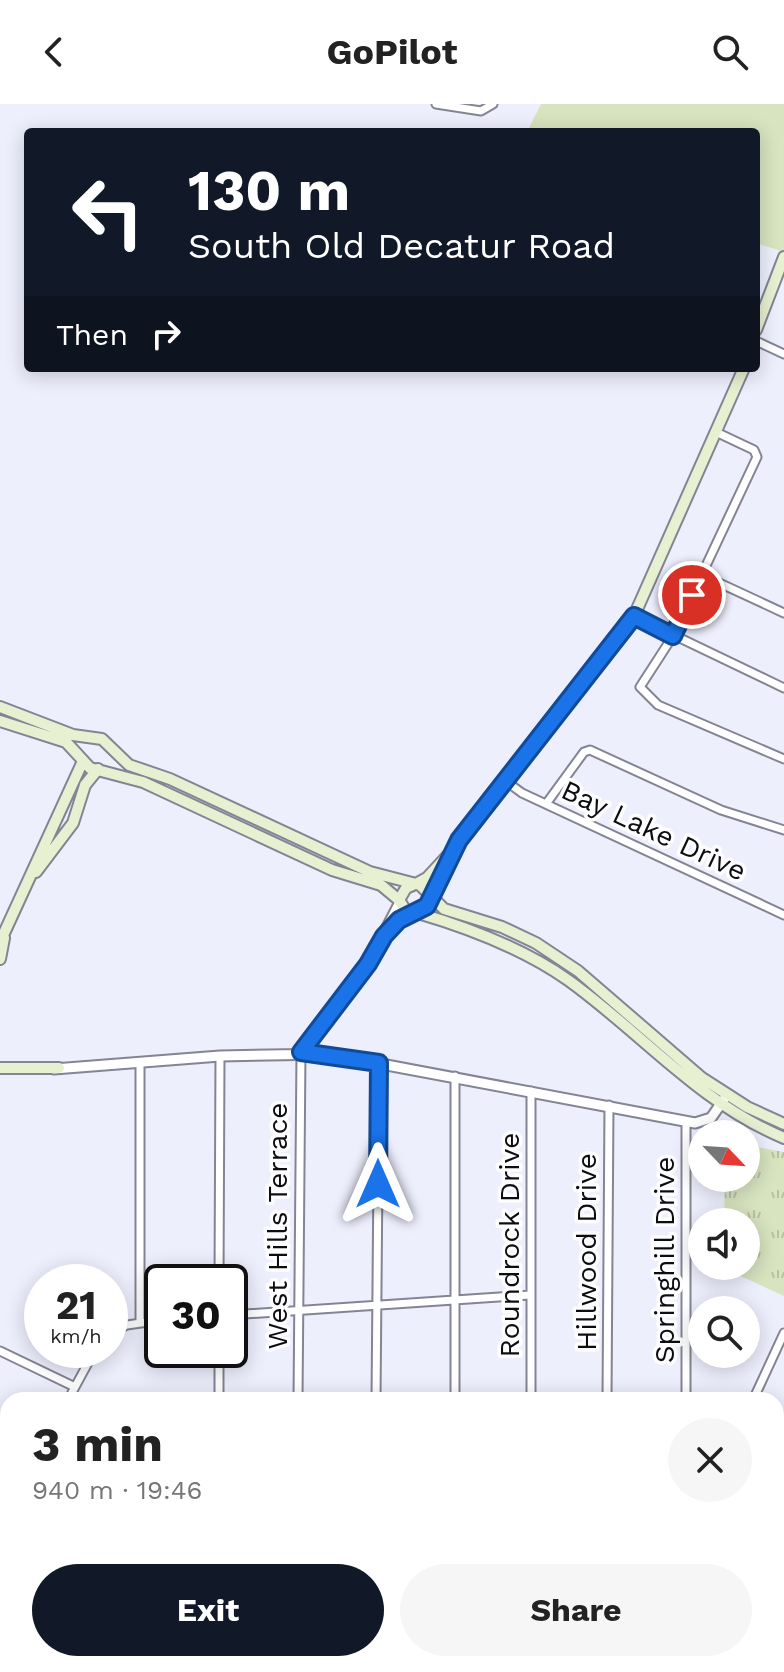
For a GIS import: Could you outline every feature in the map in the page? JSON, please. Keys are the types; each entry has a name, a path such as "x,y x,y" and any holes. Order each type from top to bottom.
{"main road":[{"path":"760,318 784,257"},
{"path":"400,901 406,888 427,878 451,852 634,616 718,433 742,372"},
{"path":"0,707 73,735 106,741 123,762 135,768 170,779 370,872 425,888 430,898 441,907 519,934 578,971 727,1095 784,1124"},
{"path":"0,721 66,742 82,760 99,769 143,782 332,870 381,885 416,913 452,923 500,944 569,981 720,1106 784,1138"},
{"path":"0,959 2,937 82,760 84,746 95,739"},
{"path":"27,883 73,823 85,785 109,761 112,749"},
{"path":"416,913 430,898 451,852"},
{"path":"569,981 578,971"},
{"path":"0,1071 59,1068"}],"street":[{"path":"436,104 486,110 493,104"},
{"path":"760,343 784,354"},
{"path":"718,433 754,450 757,457 673,636 640,687 658,705 784,759"},
{"path":"702,575 784,613"},
{"path":"634,616 784,688"},
{"path":"546,804 590,750 721,810 784,830"},
{"name":"Bay Lake Drive","path":"507,782 522,793 784,915"},
{"path":"301,1052 368,964 400,901"},
{"path":"384,936 399,920 416,913"},
{"path":"59,1068 301,1052 455,1076 686,1121 707,1121 727,1095"},
{"name":"West Hills Terrace","path":"298,1392 301,1052"},
{"path":"219,1264 220,1056"},
{"path":"140,1062 140,1322"},
{"path":"376,1392 379,1063"},
{"path":"455,1076 455,1392"},
{"name":"Roundrock Drive","path":"531,1091 531,1392"},
{"name":"Hillwood Drive","path":"607,1392 609,1105"},
{"name":"Springhill Drive","path":"686,1121 686,1392"},
{"path":"248,1314 530,1295"},
{"path":"128,1327 144,1322"},
{"path":"757,1392 784,1333"},
{"path":"0,1351 75,1387"},
{"path":"72,1392 85,1368"},
{"path":"219,1368 219,1392"}],"green space":[{"path":"541,104 784,104 784,252 760,244 760,128 529,128"},
{"path":"760,1148 784,1152 784,1296 749,1280 760,1280 760,1208 724,1208 725,1192 760,1192"}],"route":[{"path":"378,1184 379,1063 301,1052 368,964 384,936 399,920 421,912 427,906 459,840 634,616 673,636 692,595"}]}
